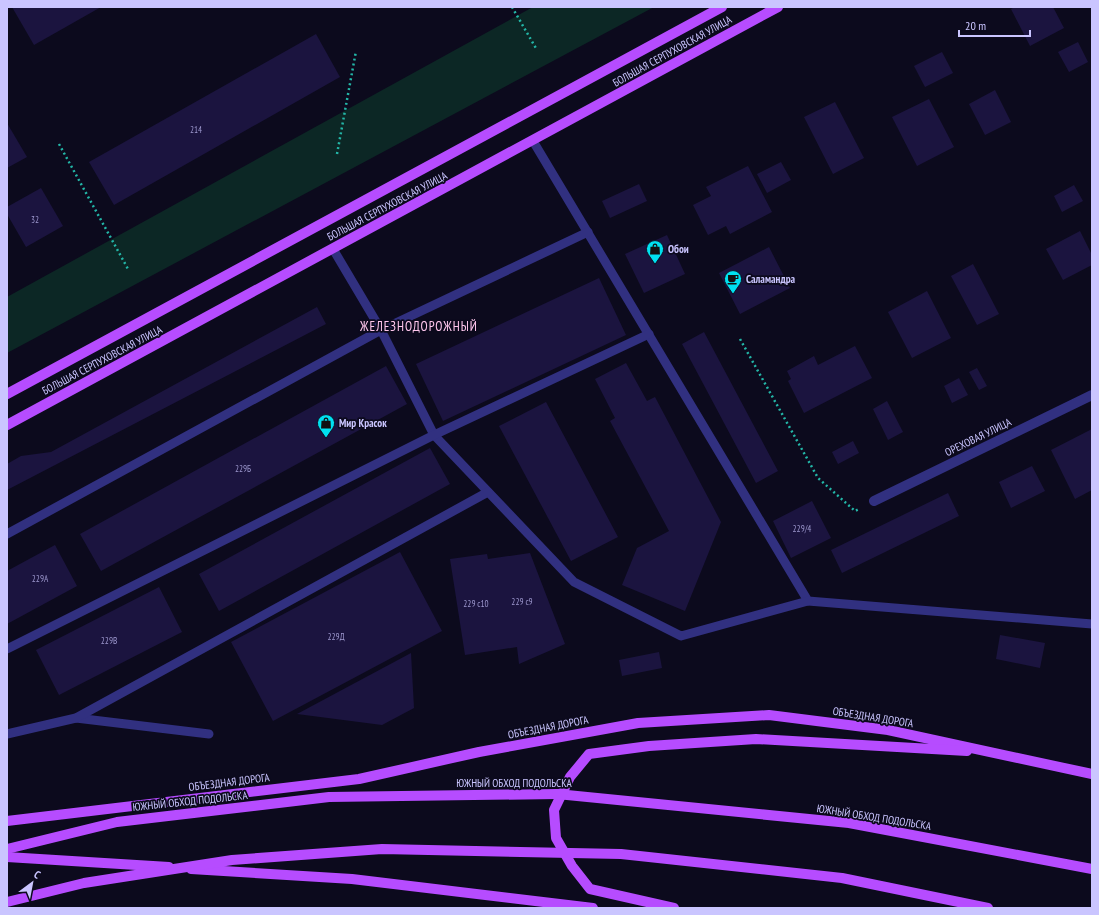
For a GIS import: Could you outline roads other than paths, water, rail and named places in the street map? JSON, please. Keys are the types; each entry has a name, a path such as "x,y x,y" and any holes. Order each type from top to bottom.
{"main road":[{"name":"БОЛЬШАЯ СЕРПУХОВСКАЯ УЛИЦА","path":"7,394 722,7"},
{"name":"БОЛЬШАЯ СЕРПУХОВСКАЯ УЛИЦА","path":"7,425 778,7"},
{"name":"ОБЪЕЗДНАЯ ДОРОГА","path":"7,821 359,779 478,752 638,723 769,715 888,730 1002,753 1092,774"},
{"path":"674,908 590,889 572,866 556,838 554,810 570,777 589,754 650,746 756,739 1002,753"},
{"name":"ЮЖНЫЙ ОБХОД ПОДОЛЬСКА","path":"7,849 117,822 329,797 557,794 849,823 1092,869"},
{"path":"7,902 84,883 232,860 382,849 621,854 842,878 988,908"},
{"path":"7,857 352,879 593,908"}],"street":[{"name":"ОРЕХОВАЯ УЛИЦА","path":"874,501 1092,395"}],"lane":[{"path":"533,141 808,601"},
{"path":"7,534 381,330 588,232"},
{"path":"333,249 381,330 434,435 574,582 681,636 808,601 1092,624"},
{"path":"7,649 434,435 649,334"},
{"path":"7,734 76,718 488,492"},
{"path":"76,718 209,734"}],"place":[{"name":"Обои","path":"655,264"},
{"name":"Саламандра","path":"733,294"},
{"name":"Мир Красок","path":"326,438"}],"district":[{"name":"ЖЕЛЕЗНОДОРОЖНЫЙ","path":"419,326"}]}
